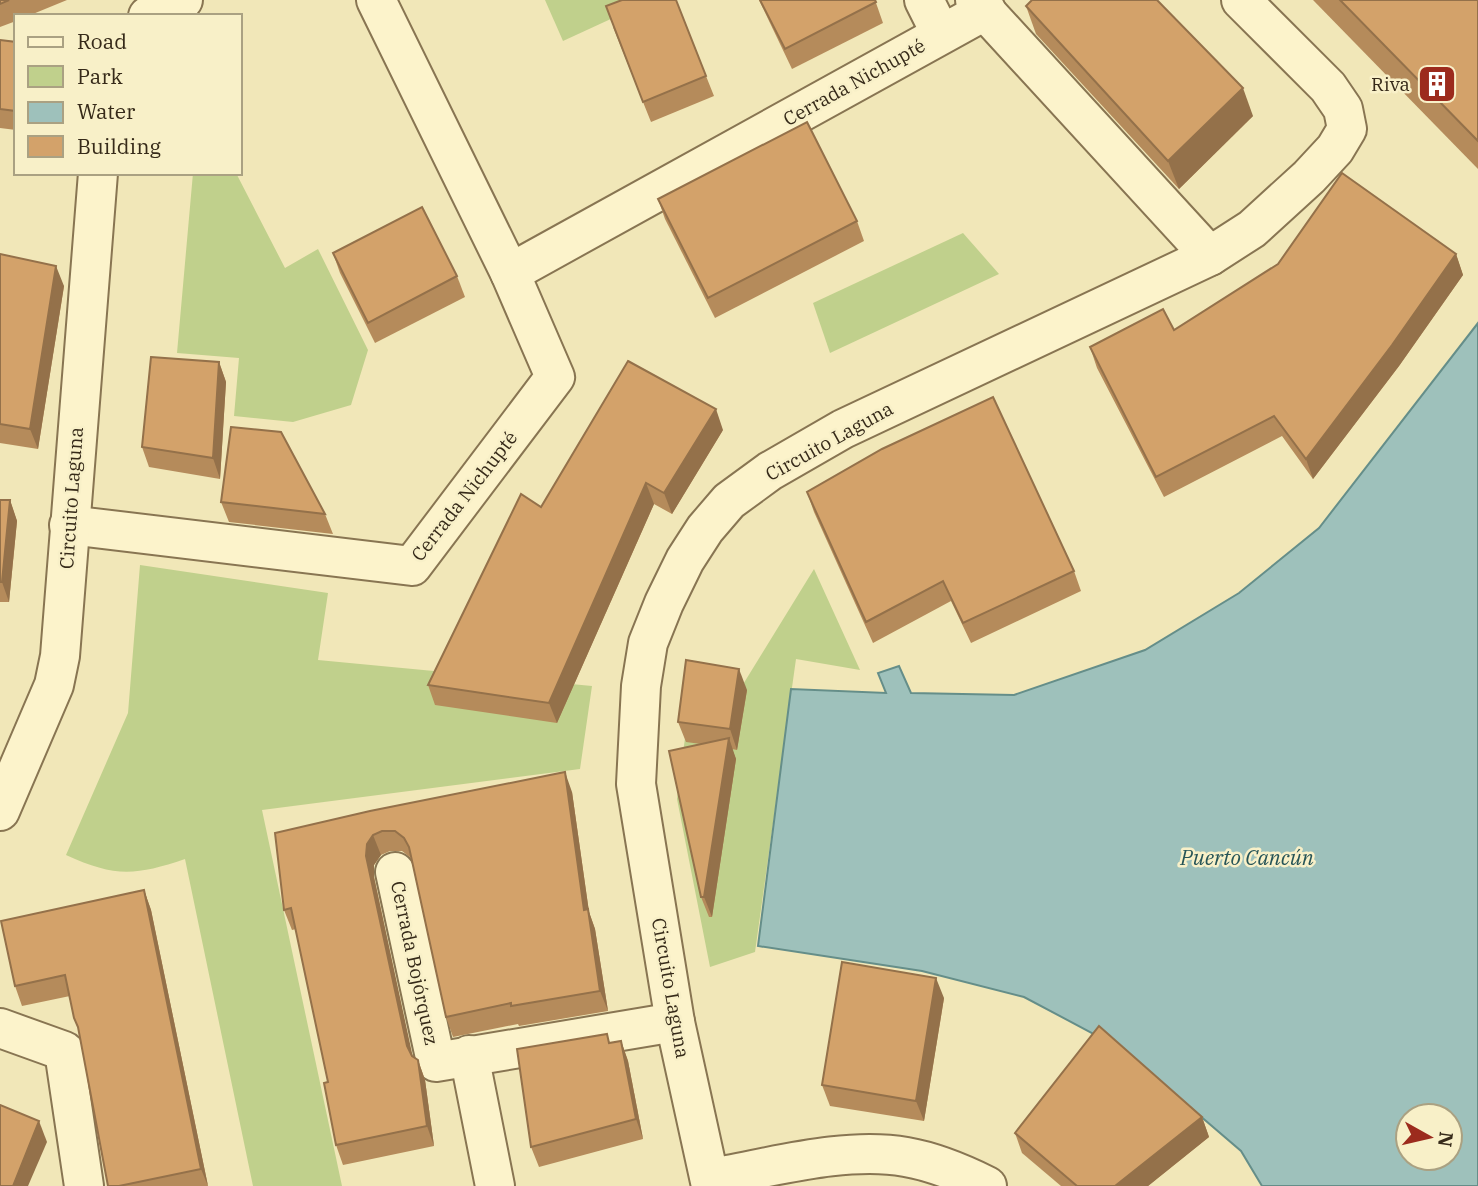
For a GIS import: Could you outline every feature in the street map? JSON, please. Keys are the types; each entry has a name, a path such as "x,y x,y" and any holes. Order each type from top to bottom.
{"street":[{"path":"152,14 183,0"},
{"name":"Cerrada Nichupté","path":"69,525 412,566 555,377 510,273 376,0"},
{"name":"Cerrada Nichupté","path":"924,0 941,34"},
{"name":"Circuito Laguna","path":"987,1186 936,1164 905,1156 872,1154 847,1154 710,1182 676,1023 636,784 637,729 648,643 685,560 705,529 729,501 770,471 843,429 1210,256 1252,229 1309,177 1335,149 1346,129 1343,109 1328,87 1241,0"},
{"name":"Cerrada Nichupté","path":"510,273 941,34 980,5 1210,256"},
{"name":"Circuito Laguna","path":"0,811 54,685 60,656 98,175"},
{"name":"Cerrada Bojórquez","path":"395,872 436,1062 676,1023"},
{"path":"0,1028 64,1051 81,1182"},
{"name":"Cerrada Bojórquez","path":"469,1055 495,1186"}],"green space":[{"path":"545,0 652,0 563,41"},
{"path":"193,175 237,175 285,268 318,249 368,350 351,405 293,422 234,416 239,358 177,353"},
{"path":"963,233 999,274 830,353 813,303"},
{"path":"140,565 328,593 318,660 592,686 580,769 262,810 342,1186 253,1186 185,859 152,869 125,872 98,867 66,855 128,713"},
{"path":"814,569 860,670 796,659 755,952 710,967 677,799 693,677 742,686"}],"water":[{"name":"Puerto Cancún","path":"1478,323 1478,1186 1262,1186 1241,1151 1122,1049 1024,997 922,971 758,946 791,689 886,693 878,673 899,666 911,693 1014,695 1145,650 1239,593 1319,528"}],"building":[{"path":"622,0 676,0 706,76 643,102 606,6"},
{"path":"760,0 875,0 876,2 785,49"},
{"path":"1032,0 1157,0 1243,88 1168,161 1026,6"},
{"name":"Riva","path":"1340,0 1478,0 1478,141"},
{"path":"0,40 14,42 14,111 0,109"},
{"path":"807,122 857,221 708,298 658,199"},
{"path":"1342,173 1456,254 1306,459 1274,416 1156,477 1090,347 1163,309 1174,330 1278,264"},
{"path":"422,207 457,276 368,323 333,253"},
{"path":"0,254 56,266 30,429 0,424"},
{"path":"151,357 219,362 213,458 142,447"},
{"path":"628,361 716,409 664,493 646,483 549,703 428,685 521,494 541,507"},
{"path":"993,397 1074,571 963,623 943,581 866,622 807,492 882,449"},
{"path":"231,427 281,432 325,514 221,502"},
{"path":"0,500 10,500 2,582 0,582"},
{"path":"686,660 739,669 730,729 678,722"},
{"path":"729,738 704,897 701,897 669,751"},
{"path":"565,772 584,910 588,909 600,991 511,1006 511,1003 446,1017 409,847 404,838 395,831 382,831 373,835 367,844 366,856 407,1046 412,1056 418,1060 427,1126 336,1145 324,1083 328,1082 291,908 284,910 275,833"},
{"path":"144,890 201,1169 108,1186 78,1027 65,975 15,986 1,921"},
{"path":"842,962 936,978 916,1101 822,1085"},
{"path":"1099,1026 1202,1117 1115,1186 1077,1186 1015,1133"},
{"path":"607,1034 609,1043 621,1041 636,1119 531,1147 517,1049"},
{"path":"0,1105 39,1121 13,1186 0,1186"}],"place":[{"name":"Riva","path":"1437,84"}]}
